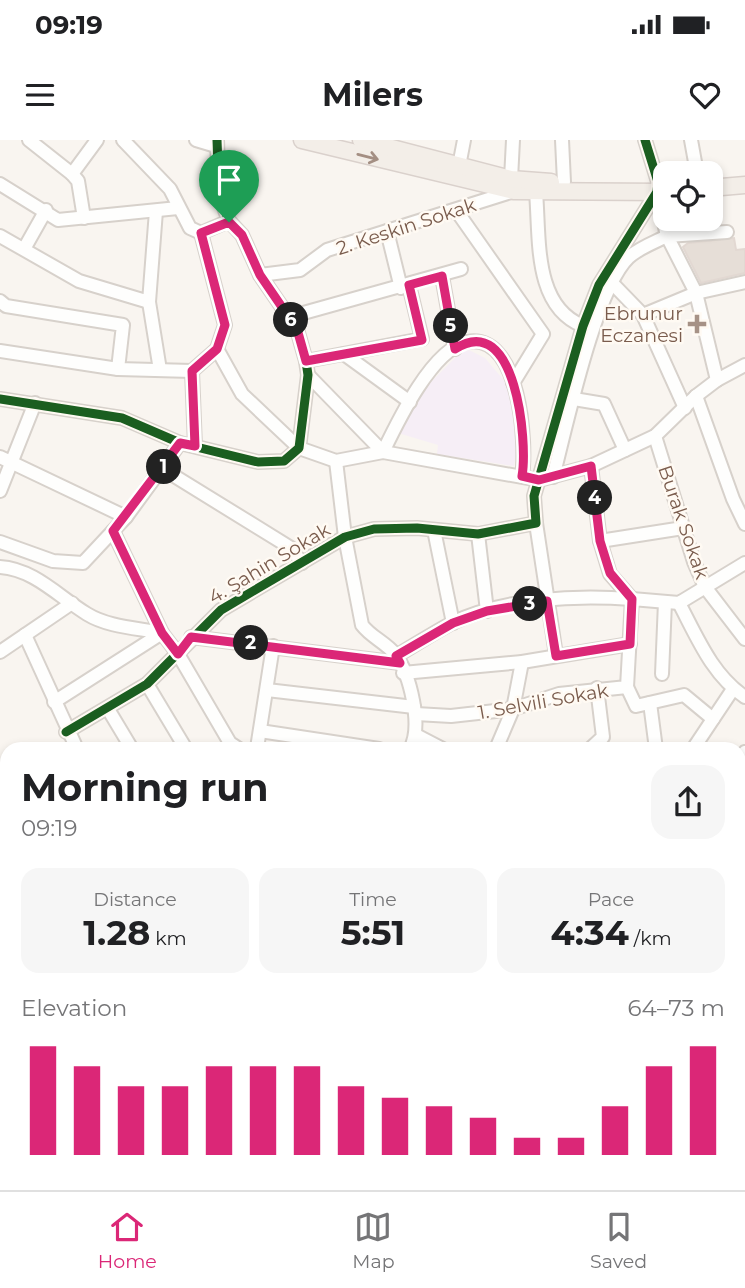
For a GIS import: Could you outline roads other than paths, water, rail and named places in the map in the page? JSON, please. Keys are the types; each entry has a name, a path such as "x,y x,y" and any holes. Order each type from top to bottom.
{"main road":[{"path":"302,140 512,185 564,182 653,187"},
{"path":"361,140 459,166 536,192 653,187"},
{"path":"723,176 745,174"},
{"path":"723,187 745,185"}],"street":[{"path":"29,140 78,181 84,218"},
{"path":"72,174 97,140"},
{"path":"123,140 170,190 190,228 201,233 229,222"},
{"path":"0,399 122,418 180,443 258,462 284,461 299,448 308,375 297,329 260,275 242,235 229,222 219,194 216,143 197,140"},
{"path":"459,166 464,140"},
{"path":"512,185 513,140"},
{"path":"562,140 564,182"},
{"path":"645,140 653,164"},
{"path":"691,140 695,161"},
{"path":"0,184 46,210 58,220 178,208"},
{"name":"2. Keskin Sokak","path":"260,275 300,270 327,250 456,210 512,185"},
{"path":"536,192 544,276 551,300 566,320 583,327"},
{"path":"556,656 534,496 583,327 599,285 653,200"},
{"path":"24,248 46,210"},
{"path":"456,210 543,334 513,383"},
{"path":"156,211 149,302 159,370"},
{"path":"306,361 422,340 387,231"},
{"path":"666,231 696,293 716,380"},
{"path":"553,477 598,315 612,283 629,257 667,236 727,232"},
{"path":"0,351 118,369 192,371 217,349 225,325 201,233"},
{"path":"0,236 79,281 135,300 149,302"},
{"path":"289,317 461,270"},
{"path":"442,276 455,349"},
{"path":"643,315 696,293 745,282"},
{"path":"612,283 643,315 685,408"},
{"path":"0,301 6,306 123,325 118,369"},
{"path":"383,452 428,375 465,342 480,342 506,363 513,383 525,457 522,476"},
{"path":"217,349 242,394 299,448 336,461 383,452 539,480 591,466 655,436 716,380 745,365"},
{"path":"344,354 410,402"},
{"path":"192,371 195,446"},
{"path":"308,375 383,452"},
{"path":"696,396 733,499 745,524"},
{"path":"574,399 604,404 625,450"},
{"path":"0,491 6,459 35,403"},
{"name":"Burak Sokak","path":"655,436 683,528 705,587 742,630"},
{"path":"0,542 53,561 83,563 126,517 180,443"},
{"path":"6,459 126,517"},
{"path":"336,461 345,537 362,625 400,664 415,711 416,735 413,742"},
{"path":"591,466 600,541 610,573 632,599"},
{"path":"163,469 291,548 302,563"},
{"name":"4. Şahin Sokak","path":"66,732 147,684 178,654 191,637 221,610 345,537 374,529 478,534 536,523"},
{"path":"600,541 683,528"},
{"path":"434,530 453,623"},
{"path":"113,531 162,633 178,654 229,742"},
{"path":"478,534 487,611"},
{"path":"400,664 453,623 487,611 547,601 632,599 679,603 745,563"},
{"path":"0,567 38,579 72,603 108,623 162,633"},
{"name":"1. Selvili Sokak","path":"632,599 627,687 636,706 650,703"},
{"path":"662,674 665,602"},
{"path":"0,652 72,603"},
{"path":"679,603 710,662 733,689 745,697"},
{"path":"54,702 162,633"},
{"path":"25,635 72,742"},
{"path":"191,637 400,664 522,662 630,644"},
{"path":"258,742 273,646"},
{"path":"499,742 513,709 522,662"},
{"path":"147,684 182,742"},
{"name":"1. Selvili Sokak","path":"267,690 451,716 513,709 559,694 627,687"},
{"path":"597,688 603,737 598,742"},
{"path":"698,742 733,689"},
{"path":"655,742 650,703 684,695 713,719"},
{"path":"108,709 128,742"},
{"path":"260,731 333,742"},
{"path":"416,735 430,742"}],"place":[{"name":"Ebrunur Eczanesi","path":"697,324"}]}
